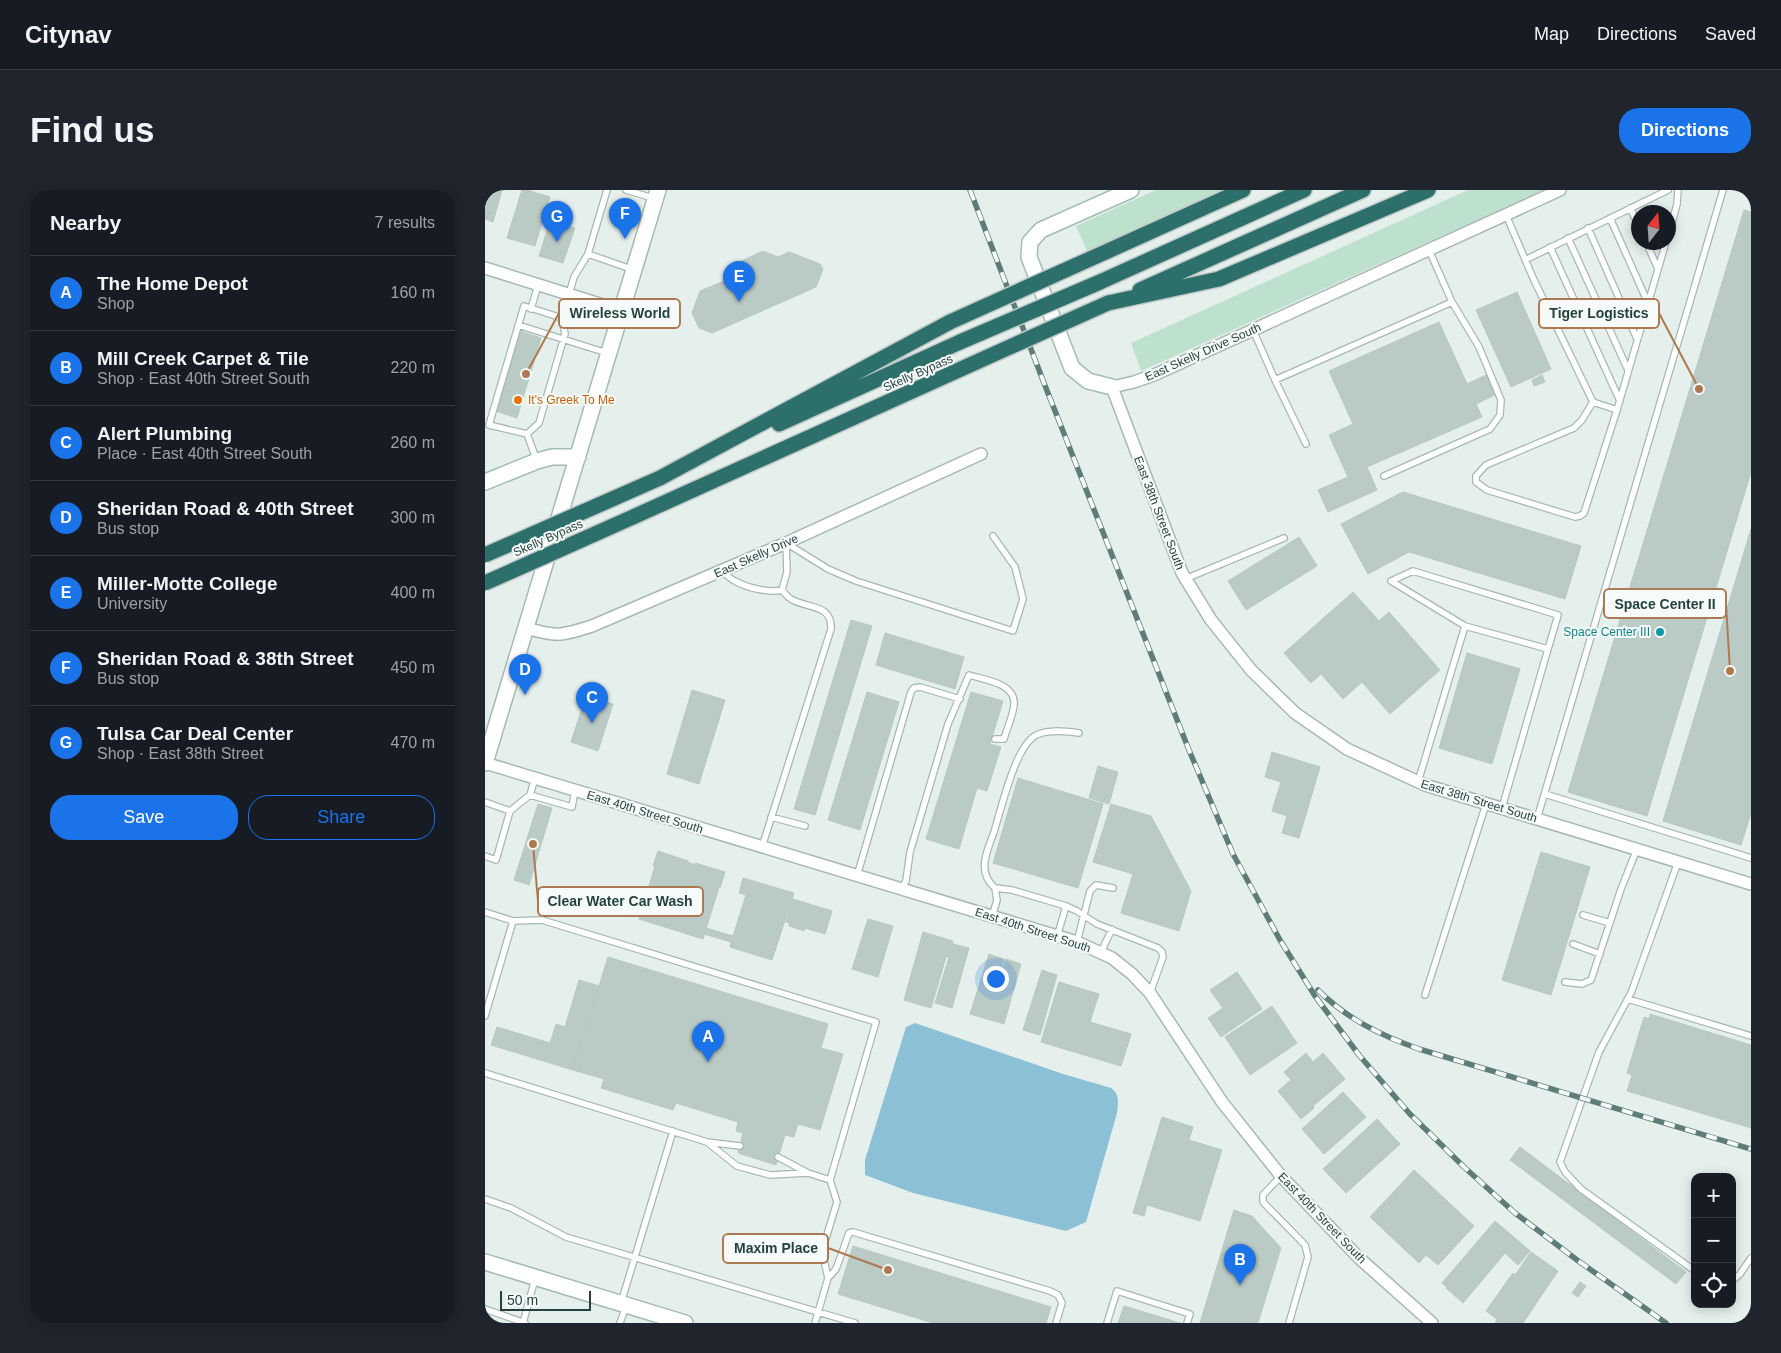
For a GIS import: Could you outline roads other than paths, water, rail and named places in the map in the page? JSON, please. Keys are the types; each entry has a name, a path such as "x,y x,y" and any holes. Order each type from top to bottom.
{"highway":[{"path":"660,478 950,322 1243,190"},
{"name":"Skelly Bypass","path":"485,555 1304,190"},
{"name":"Skelly Bypass","path":"485,582 1363,190"},
{"path":"1109,303 1219,279 1428,190"}],"main road":[{"name":"East Skelly Drive South","path":"1111,387 1088,381 1073,368 1029,257 1031,242 1041,230 1131,190"},
{"path":"485,763 489,734 526,628 657,194"},
{"path":"485,482 551,457 578,457"},
{"path":"485,1262 685,1323"}],"street":[{"name":"East Skelly Drive South","path":"1111,387 1154,375 1560,190"},
{"path":"485,268 622,311"},
{"name":"East 38th Street South","path":"1111,387 1185,579 1211,620 1251,670 1295,713 1347,749 1418,782 1751,884"},
{"name":"East Skelly Drive","path":"526,628 546,634 566,635 592,626 786,543 981,454"},
{"name":"East 40th Street South","path":"485,763 1077,942 1112,958 1150,992 1196,1065 1227,1108 1281,1176 1359,1258 1432,1323"}],"lane":[{"path":"527,434 539,423 565,334 563,318 574,278 588,254 607,190"},
{"path":"626,190 657,194"},
{"path":"1525,260 1668,190"},
{"path":"1676,208 1678,190"},
{"path":"1537,819 1723,190"},
{"path":"1506,215 1525,260 1593,402 1617,410"},
{"path":"1610,218 1648,303"},
{"path":"1588,228 1637,339"},
{"path":"1568,238 1628,370"},
{"path":"1550,247 1620,401"},
{"path":"1384,476 1490,429 1500,415 1501,400 1479,347 1452,302 1429,250"},
{"path":"1650,250 1658,269"},
{"path":"1593,402 1582,420 1574,428 1486,465 1476,476 1476,482 1487,490 1575,517 1580,516 1584,512 1620,401 1664,250"},
{"path":"588,254 634,270"},
{"path":"531,309 538,285"},
{"path":"1275,380 1452,302"},
{"path":"527,434 489,425 518,325 524,306 563,318"},
{"path":"518,325 609,354"},
{"path":"1253,330 1306,444"},
{"path":"527,434 537,461"},
{"path":"786,543 828,570 856,582 1013,632 1023,599 1015,567 993,536"},
{"path":"1185,579 1284,538"},
{"path":"783,590 787,572 786,543"},
{"path":"722,571 733,581 744,585 761,589 783,590"},
{"path":"1501,808 1549,649 1557,615 1413,571 1391,581 1465,626 1549,649"},
{"path":"762,847 831,629 831,620 821,609 790,599 783,590"},
{"path":"1418,782 1465,626"},
{"path":"901,890 906,881 910,852 948,724 969,675 1005,686 1013,694 1014,705 1004,739 995,739"},
{"path":"857,876 911,692 914,688 920,687 960,699"},
{"path":"992,917 997,900 995,888 985,876 985,861 1019,756 1031,738 1053,730 1079,733"},
{"path":"485,856 496,860 510,811 530,795 535,778"},
{"path":"530,795 572,807 575,790"},
{"path":"1545,794 1751,858"},
{"path":"485,802 510,811"},
{"path":"1425,995 1486,804"},
{"path":"771,817 805,826"},
{"path":"1565,982 1582,984 1591,980 1621,889 1637,849"},
{"path":"1678,862 1631,993 1599,1052 1559,1162 1565,1172 1581,1189 1691,1267"},
{"path":"1077,942 1090,892 1096,886 1113,888"},
{"path":"995,888 1012,890 1066,906 1097,924 1157,948 1162,952 1162,961 1150,992"},
{"path":"1057,937 1066,906"},
{"path":"485,912 513,921 542,920 876,1022 831,1180 837,1202 822,1251 828,1278"},
{"path":"1583,915 1610,923"},
{"path":"485,1016 513,921"},
{"path":"1101,952 1112,929"},
{"path":"1573,944 1600,954"},
{"path":"1628,999 1751,1036"},
{"path":"485,1073 707,1142 740,1146"},
{"path":"620,1323 635,1257 673,1131"},
{"path":"707,1142 737,1166 770,1175 809,1173"},
{"path":"778,1158 809,1173 831,1180"},
{"path":"1281,1176 1263,1195 1263,1202 1305,1245 1308,1257 1289,1323"},
{"path":"485,1198 511,1208 567,1237 855,1323"},
{"path":"815,1323 828,1278 836,1269 849,1234 853,1232 1050,1291 1058,1295 1062,1303 1056,1323"},
{"path":"1736,1278 1751,1258"},
{"path":"485,1309 524,1323 536,1278"},
{"path":"1107,1323 1117,1291 1190,1314 1187,1323"}],"water":[{"path":"915,1023 1063,1074 1111,1088 1116,1093 1118,1099 1117,1113 1086,1222 1066,1231 913,1193 865,1175 865,1160 906,1027"}],"railway":[{"path":"970,190 1189,750 1233,854 1280,940 1315,996 1359,1055 1409,1113 1464,1167 1515,1213 1666,1323"},
{"path":"1318,990 1352,1018 1391,1038 1419,1049 1751,1149"}],"place":[{"name":"Sheridan Road & 38th Street","path":"625,239"},
{"name":"Tulsa Car Deal Center","path":"557,242"},
{"name":"Miller-Motte College","path":"739,302"},
{"name":"Wireless World","path":"526,374"},
{"name":"Tiger Logistics","path":"1699,389"},
{"name":"It's Greek To Me","path":"518,400"},
{"name":"Space Center III","path":"1660,632"},
{"name":"Space Center II","path":"1730,671"},
{"name":"Sheridan Road & 40th Street","path":"525,695"},
{"name":"Alert Plumbing","path":"592,723"},
{"name":"Clear Water Car Wash","path":"533,844"},
{"name":"The Home Depot","path":"708,1062"},
{"name":"Maxim Place","path":"888,1270"},
{"name":"Mill Creek Carpet & Tile","path":"1240,1285"}]}
